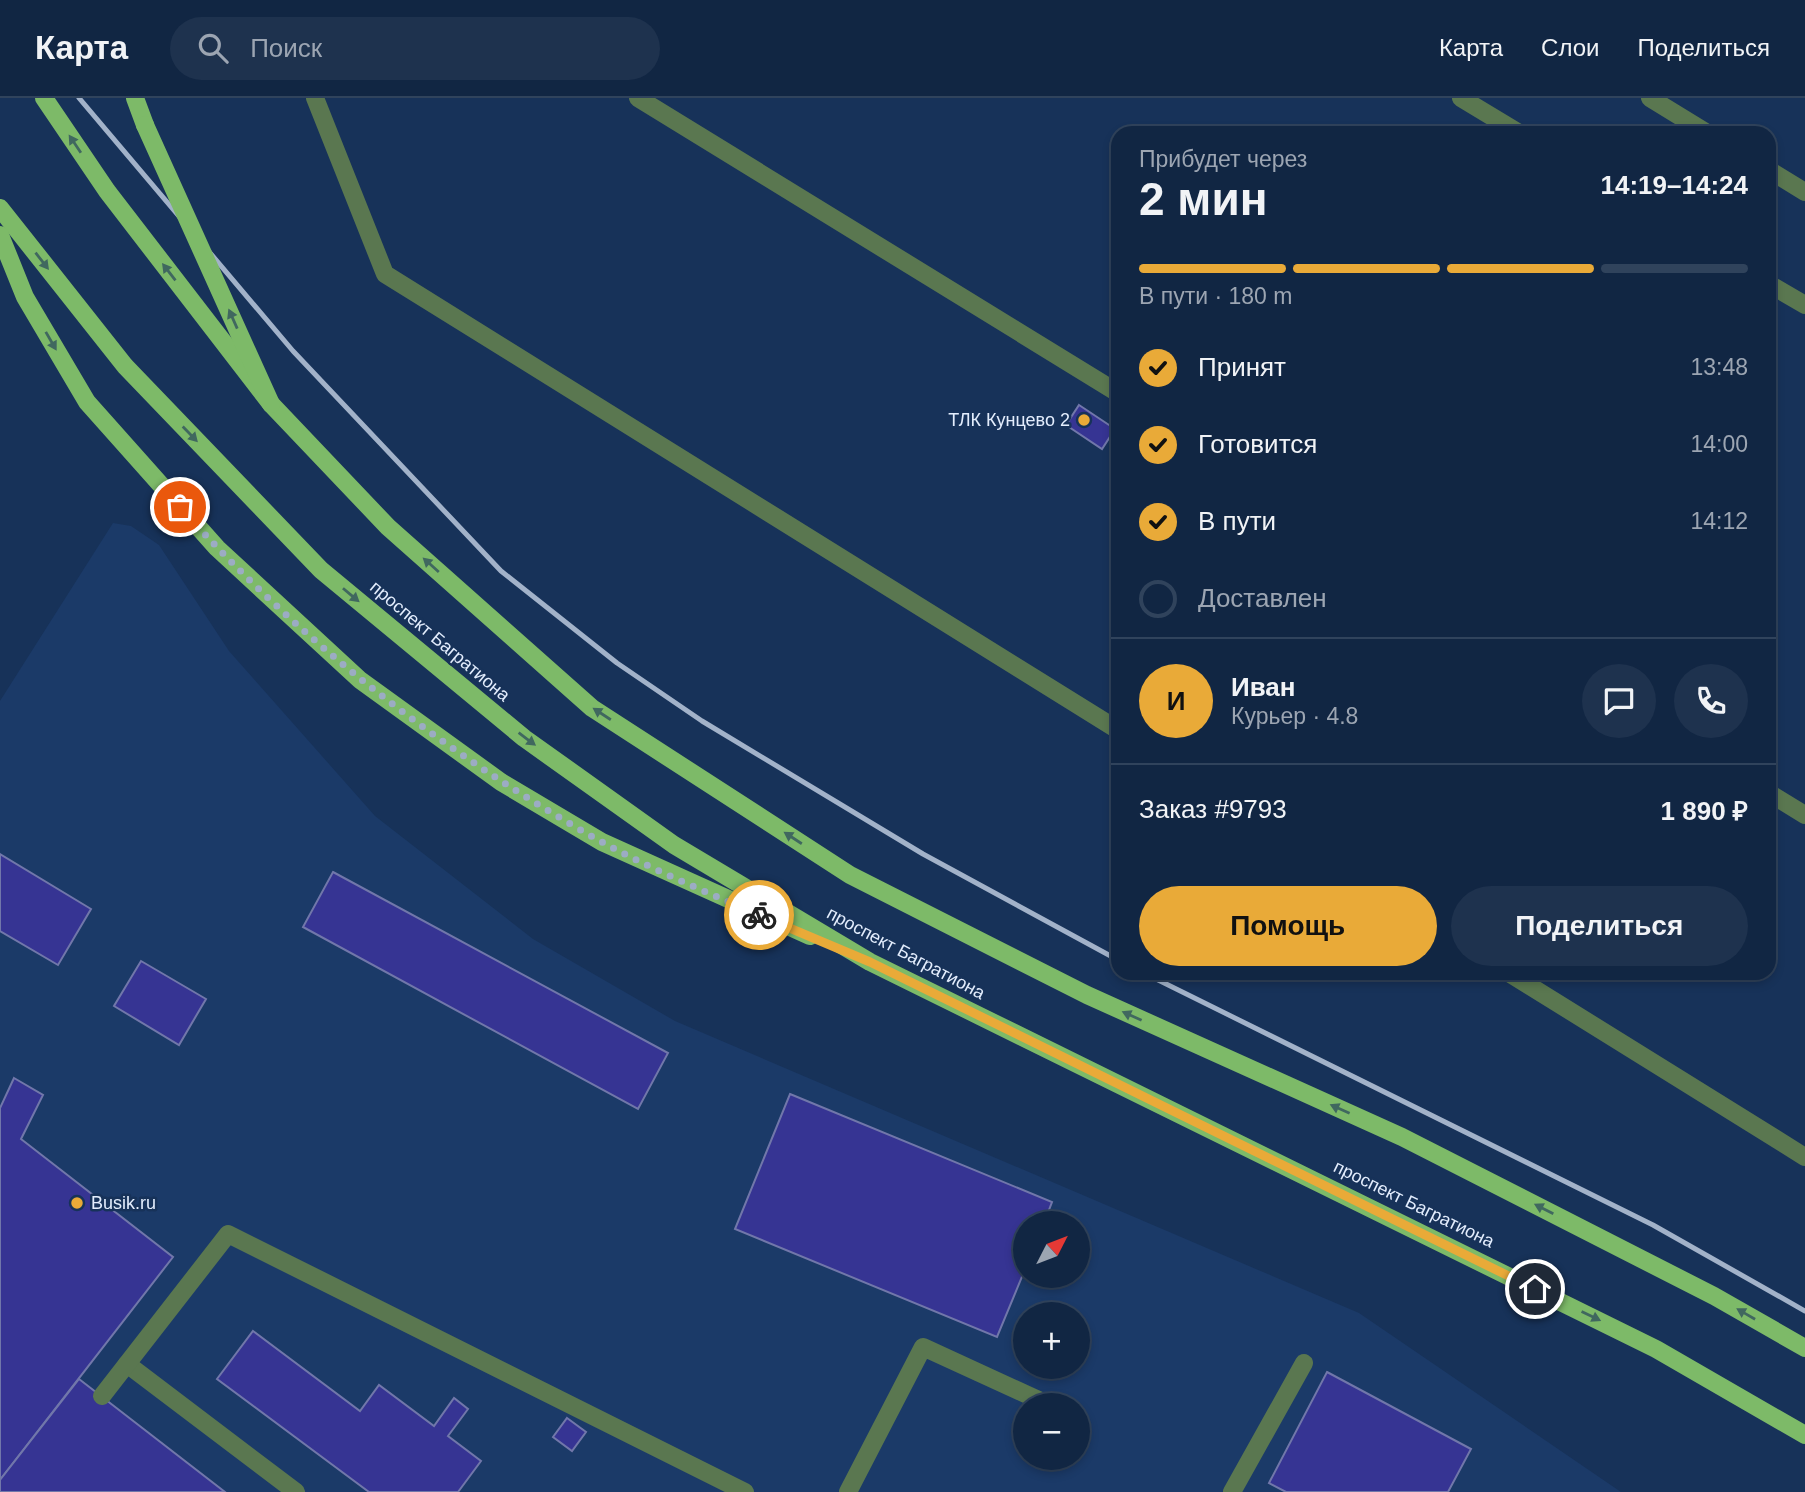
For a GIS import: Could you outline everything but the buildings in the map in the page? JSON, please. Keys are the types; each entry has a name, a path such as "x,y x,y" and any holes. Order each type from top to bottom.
{"main road":[{"path":"44,98 107,191 271,404 388,527 592,708 850,875 1087,995 1402,1137 1714,1296 1805,1348"},
{"path":"135,98 271,404"},
{"name":"проспект Багратиона","path":"0,208 125,366 321,570 524,738 652,830 870,962 1643,1342 1805,1435"},
{"path":"0,235 25,297 87,402 217,548 360,680 502,782 602,842 718,897 870,962"}],"lane":[{"path":"314,98 385,274 1111,726"},
{"path":"638,98 1111,389"},
{"path":"1461,98 1507,126"},
{"path":"1650,98 1696,126"},
{"path":"1776,174 1805,192"},
{"path":"1776,288 1805,305"},
{"path":"1776,797 1805,815"},
{"path":"1520,980 1805,1157"},
{"path":"102,1396 228,1234 745,1492"},
{"path":"848,1492 923,1347 1023,1393"},
{"path":"1232,1492 1304,1363"},
{"path":"127,1364 296,1492"}],"shaded area":[{"path":"113,523 131,526 159,545 229,651 375,816 533,939 675,1021 1359,1313 1621,1492 0,1492 0,701"}],"railway":[{"path":"79,98 293,351 501,571 617,663 702,721 923,854 1111,956"},
{"path":"1158,980 1653,1225 1805,1311"}],"way so far":[{"path":"180,507 217,548 360,680 502,782 602,842 759,915"}],"place":[{"name":"ТЛК Кунцево 2","path":"1084,420"},
{"name":"Busik.ru","path":"77,1203"}],"route":[{"path":"759,915 870,962 1535,1289"}]}
